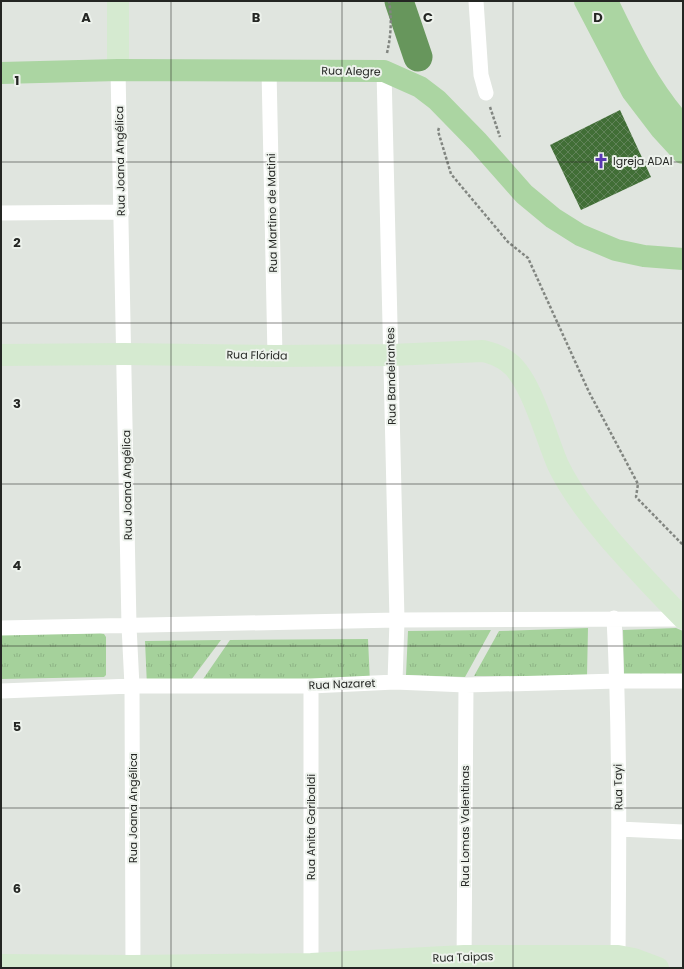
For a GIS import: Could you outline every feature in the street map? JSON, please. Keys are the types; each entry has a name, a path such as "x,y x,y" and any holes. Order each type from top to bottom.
{"main road":[{"path":"585,1 632,91 661,129 683,153"},
{"path":"607,1 636,60 660,98 683,126"},
{"name":"Rua Alegre","path":"1,73 118,70 384,71 420,87 437,100 478,142 524,194 553,218 580,235 616,250 644,256 683,259"}],"street":[{"name":"Rua Joana Angélica","path":"118,1 118,70 129,626 132,686 133,967"},
{"path":"476,1 480,75 486,93"},
{"name":"Rua Martino de Matini","path":"269,70 275,356"},
{"name":"Rua Bandeirantes","path":"384,71 398,620 395,682"},
{"path":"1,214 122,212"},
{"name":"Rua Flórida","path":"1,355 124,354 275,356 391,355 483,351 496,354 510,363 522,377 572,492 593,520 619,550 683,618"},
{"name":"Rua Tayi","path":"614,618 618,681 618,956"},
{"path":"1,628 398,620 683,618"},
{"name":"Rua Nazaret","path":"1,691 132,686 311,686 395,682 466,685 683,681"},
{"name":"Rua Lomas Valentinas","path":"464,962 466,685"},
{"name":"Rua Anita Garibaldi","path":"311,686 311,966"},
{"path":"619,829 683,832"},
{"name":"Rua Taipas","path":"1,964 133,967 311,966 618,956 634,959 658,968"}],"path":[{"path":"384,71 390,38 389,1"},
{"path":"445,108 438,131 451,174 508,242 528,258 589,392 638,484 636,497 683,545"}],"green space":[{"path":"588,628 587,676 474,676 499,631"},
{"path":"676,628 683,631 683,674 624,674 623,630"},
{"path":"491,630 465,677 406,675 408,631"},
{"path":"104,634 106,637 106,675 104,677 1,679 1,635"},
{"path":"368,639 370,683 199,685 230,640"},
{"path":"221,640 188,684 147,686 145,641"}],"building":[{"name":"Igreja ADAI","path":"620,110 651,177 581,210 550,145"}],"waterway":[{"path":"399,1 418,57"}],"place":[{"name":"Igreja ADAI","path":"601,161"}]}
